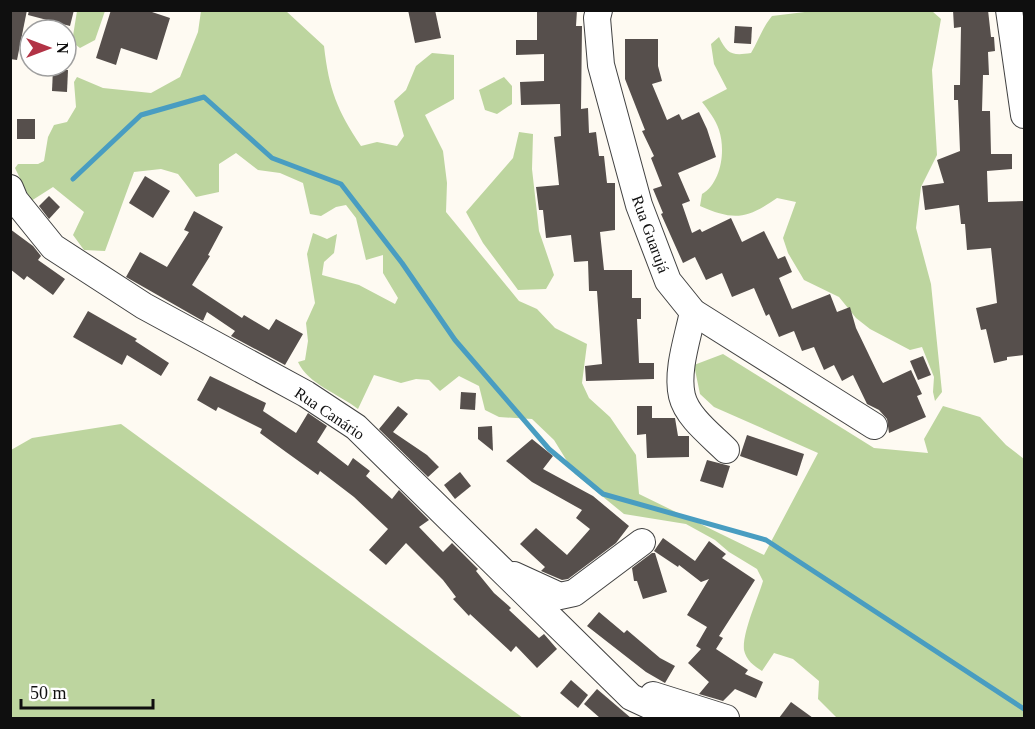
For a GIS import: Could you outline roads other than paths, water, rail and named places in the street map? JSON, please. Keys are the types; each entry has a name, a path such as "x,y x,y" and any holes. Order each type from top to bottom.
{"street":[{"name":"Rua Guarujá","path":"600,10 597,18 601,65 639,205 668,281 693,312 874,426"},
{"path":"1009,10 1024,115"},
{"name":"Rua Canário","path":"10,188 15,200 52,247 144,306 306,394 356,427 422,489 496,567 631,697 676,718"},
{"path":"693,312 681,372 682,396 694,418 726,450"},
{"path":"496,567 560,596 574,593 642,542"},
{"name":"Rua Canário","path":"618,685 726,718"}],"waterway":[{"path":"73,179 141,115 204,97 272,158 341,184 402,263 455,340 549,449 603,494 766,540 1024,709"}]}
